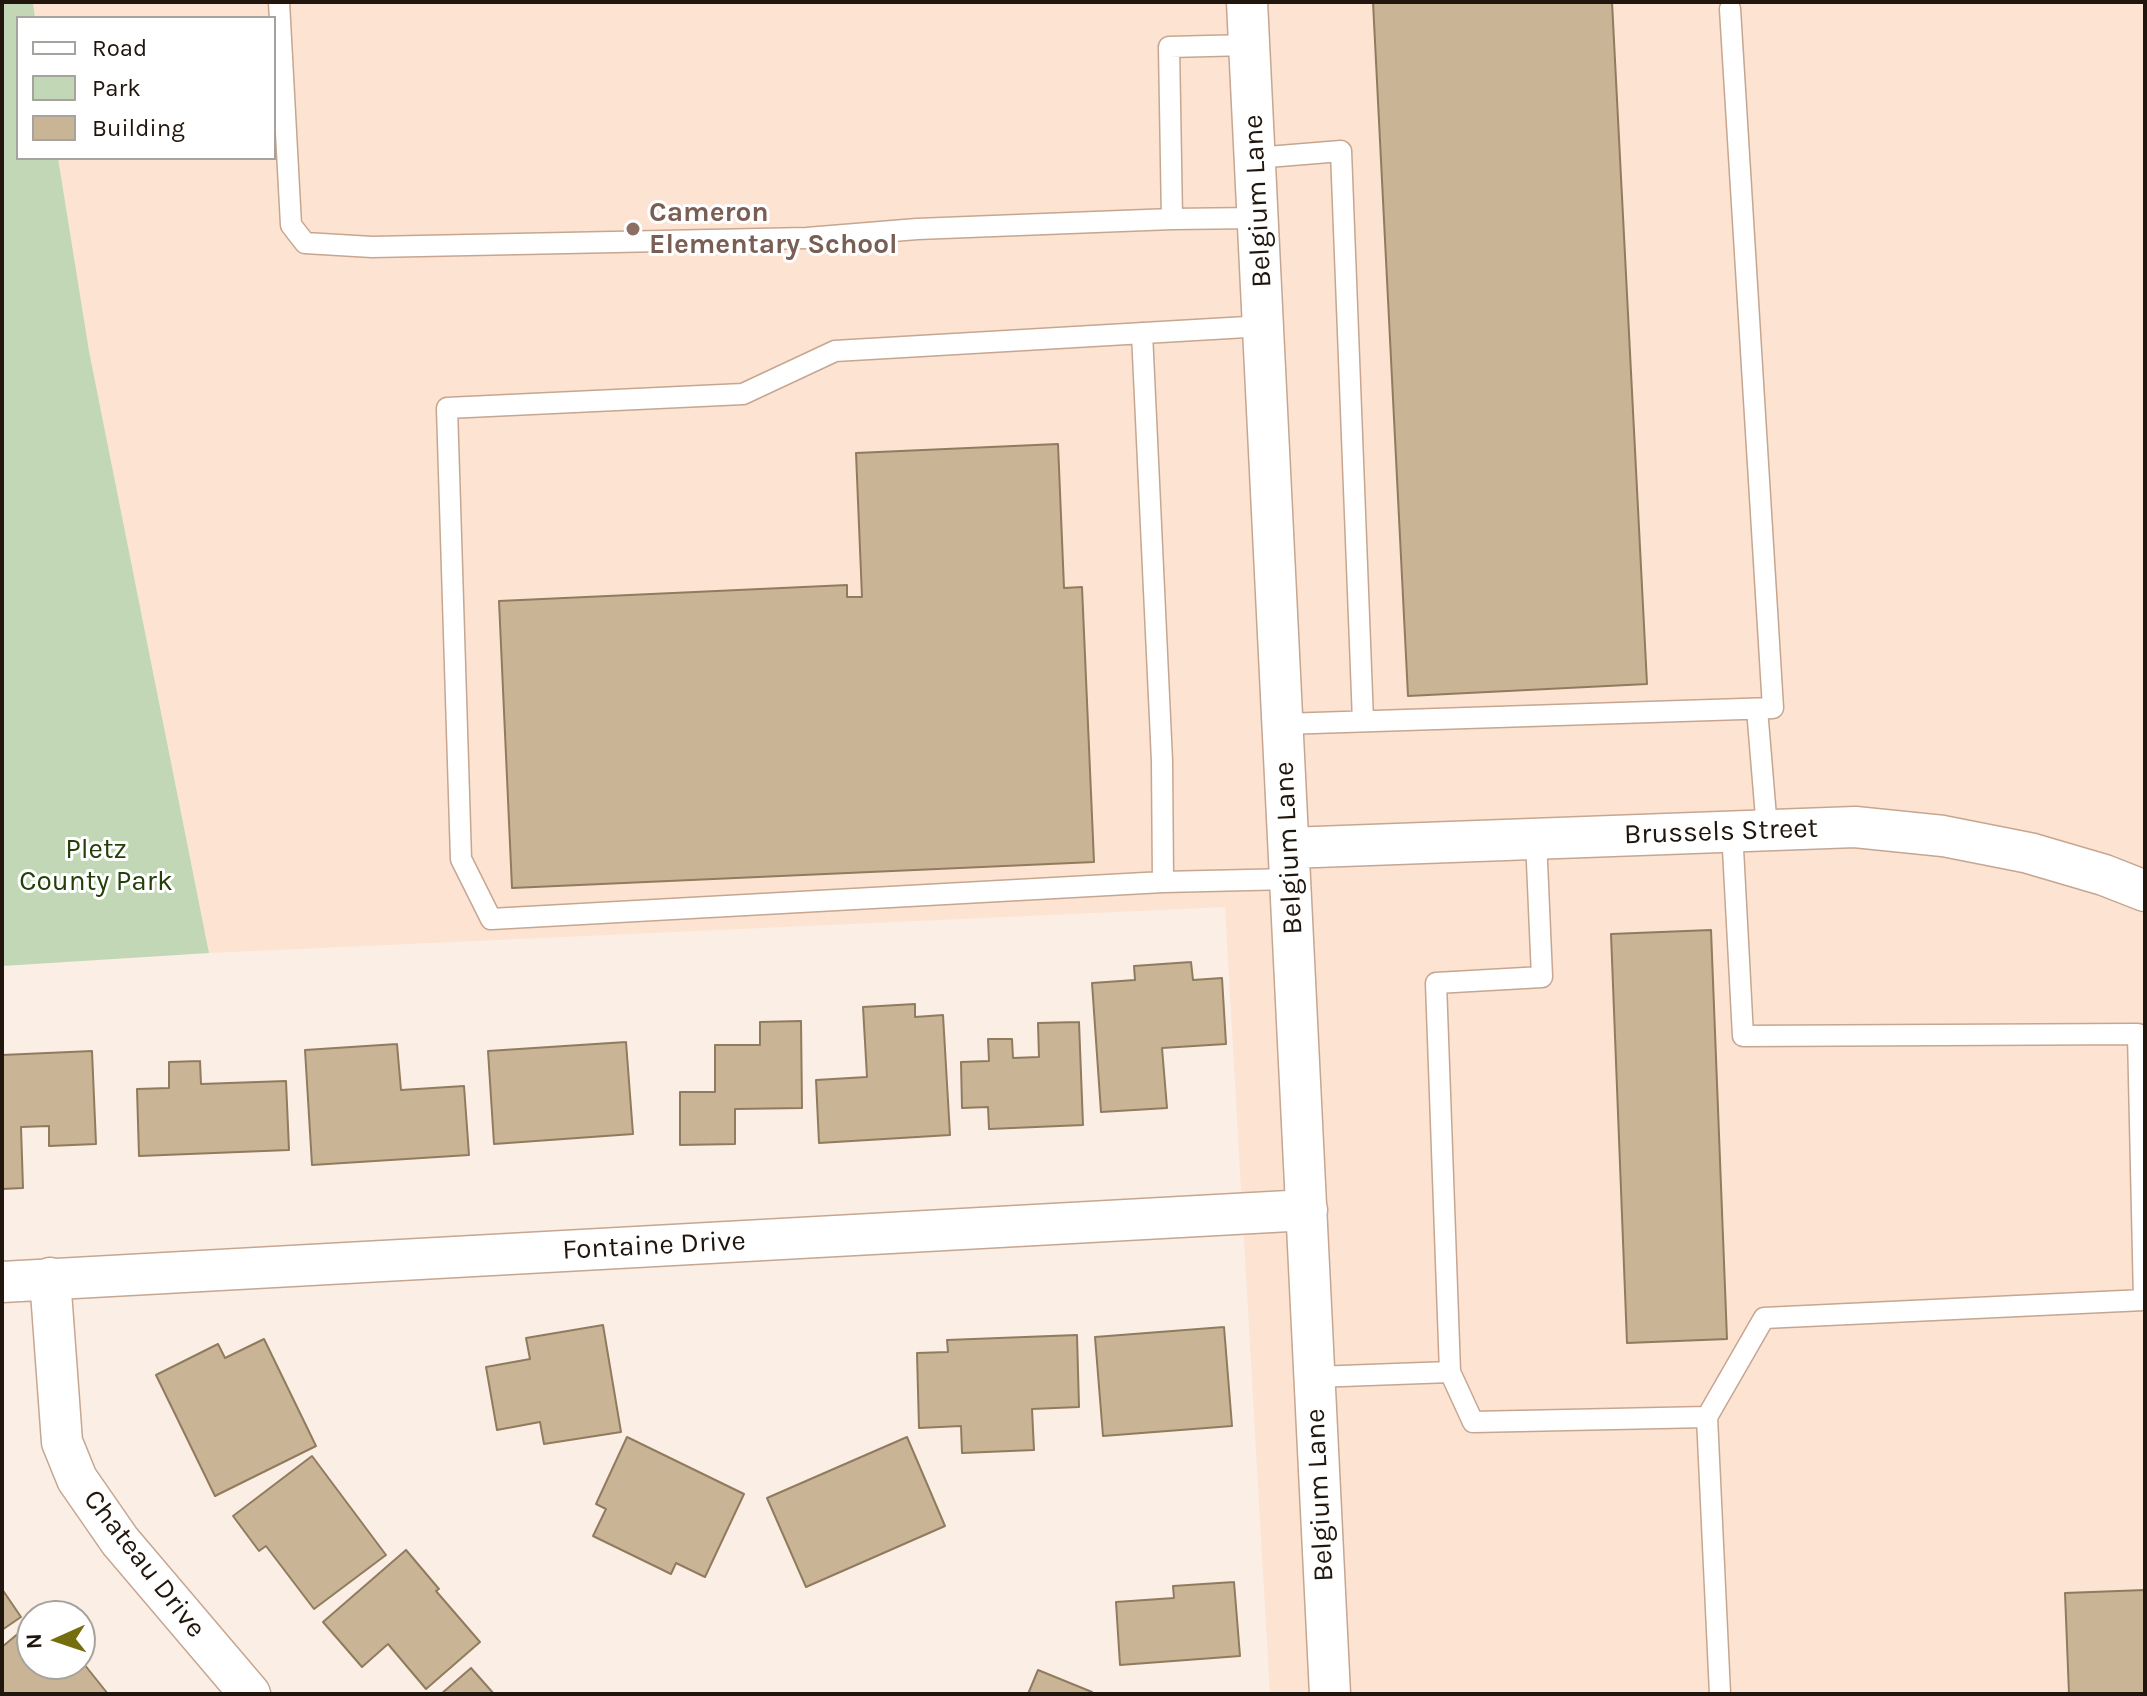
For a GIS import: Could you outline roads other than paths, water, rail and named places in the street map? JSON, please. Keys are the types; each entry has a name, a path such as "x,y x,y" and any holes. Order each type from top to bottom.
{"street":[{"name":"Belgium Lane","path":"1247,2 1330,1694"},
{"name":"Brussels Street","path":"1290,864 1536,839 1855,827 1943,836 2029,853 2104,875 2145,891"},
{"name":"Fontaine Drive","path":"2,1282 1307,1210"},
{"name":"Chateau Drive","path":"50,1278 62,1442 77,1479 120,1541 250,1694"}],"lane":[{"path":"279,2 291,225 305,243 372,247 792,238 917,229 1257,218"},
{"path":"1283,724 1773,708 1730,9"},
{"path":"1172,219 1169,47 1249,45"},
{"path":"1255,158 1341,151 1363,721"},
{"path":"1264,326 835,351 743,394 447,408 461,859 491,919 1163,882 1290,864"},
{"path":"1142,333 1162,761 1163,882"},
{"path":"1720,1694 1707,1417 1764,1318 2144,1300 2138,1034 1743,1036 1749,830 1757,709"},
{"path":"1536,839 1542,977 1436,983 1450,1372 1473,1422 1707,1417"},
{"path":"1315,1377 1450,1372"}],"place":[{"name":"Cameron Elementary School","path":"633,229"}],"park label":[{"name":"Pletz County Park","path":"96,866"}]}
